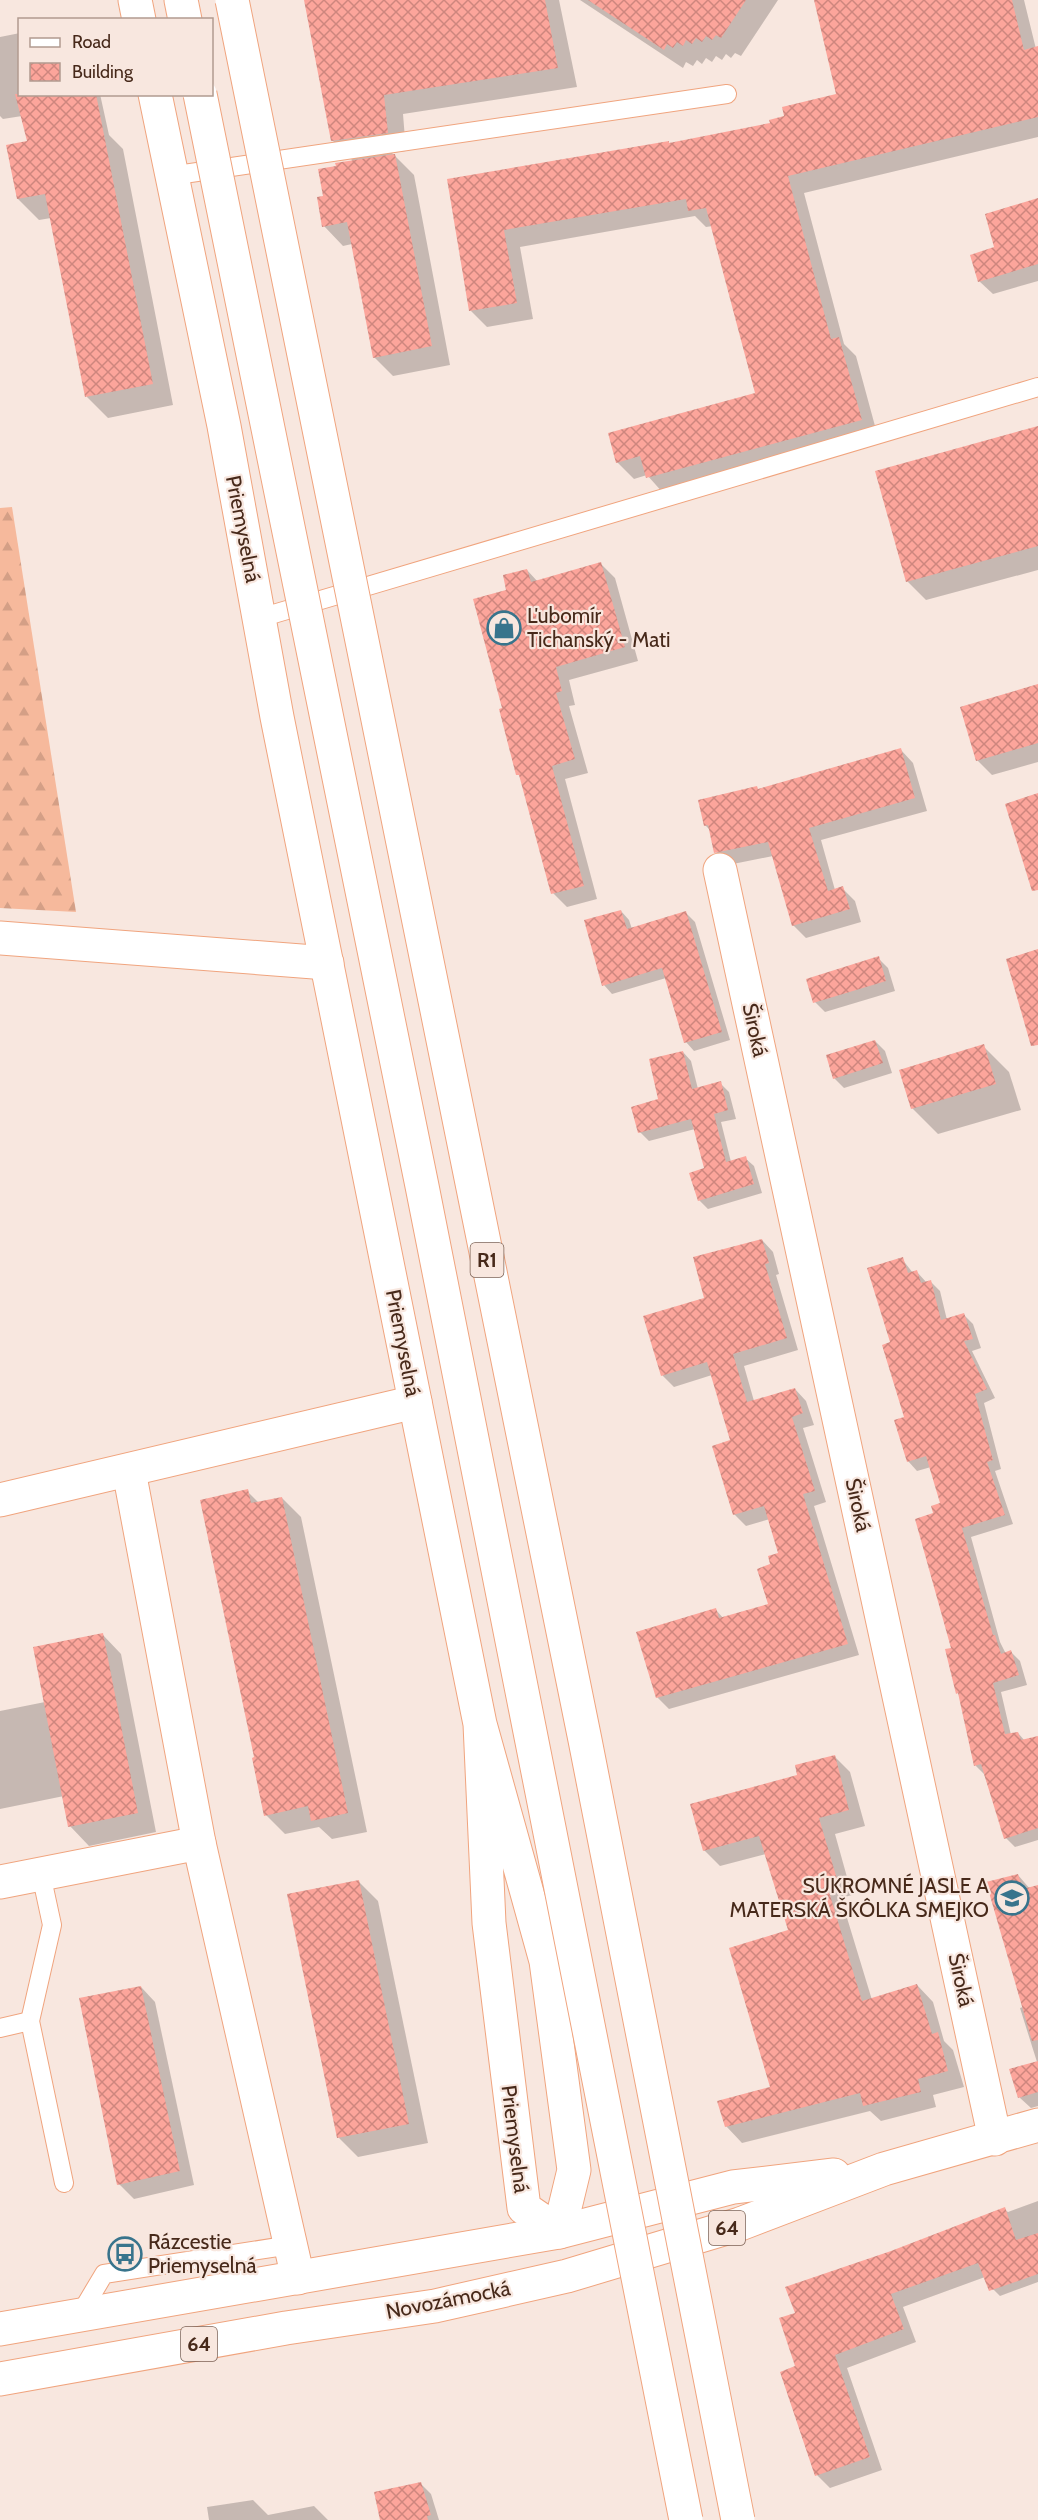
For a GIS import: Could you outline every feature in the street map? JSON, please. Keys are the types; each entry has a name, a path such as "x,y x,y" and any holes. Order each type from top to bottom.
{"main road":[{"path":"135,0 140,18"},
{"path":"181,0 185,18"},
{"name":"R1","path":"232,0 585,1740 738,2520"},
{"name":"Priemyselná","path":"155,96 170,176 224,426 277,717 480,1724 546,1961 574,2170 559,2232 524,2208 489,1923 480,1724"},
{"name":"R1","path":"200,96 422,1186 686,2520"},
{"name":"Široká","path":"720,870 995,2139"},
{"path":"0,938 327,963"},
{"path":"0,1500 415,1402"},
{"path":"129,1471 199,1843 298,2278"},
{"path":"0,1882 199,1843"},
{"name":"Novozámocká","path":"0,2379 286,2328 435,2306 567,2276 740,2224 884,2169 1038,2125"},
{"name":"Novozámocká","path":"0,2329 559,2232 733,2187 884,2169"},
{"path":"559,2232 567,2276"}],"lane":[{"path":"170,176 727,94"},
{"path":"260,618 1038,387"},
{"path":"41,1874 52,1924 30,2021 64,2183"},
{"path":"0,2028 30,2021"},
{"path":"79,2316 104,2274 291,2245"}],"green space":[{"path":"12,507 76,912 0,908 0,508"}],"building":[{"path":"304,0 545,0 558,68 384,95 388,133 331,141"},
{"path":"588,0 746,0 721,38 716,35 712,40 706,36 702,42 696,38 692,44 686,40 683,46 677,42 673,48 667,44 664,50"},
{"path":"814,0 1012,0 1024,50 1038,46 1038,117 788,176 831,339 839,337 862,420 646,478 640,456 616,463 608,433 755,393 706,208 688,211 686,199 504,230 517,303 469,311 447,179 669,141 669,143 770,123 769,120 784,116 782,107 836,94"},
{"path":"15,94 18,96 96,96 153,384 85,397 45,194 17,199 6,145 27,141"},
{"path":"395,154 432,346 373,358 347,222 322,227 317,197 323,196 318,169 336,166 335,163"},
{"path":"1038,198 1038,264 978,282 970,255 994,247 985,214"},
{"path":"1038,426 1038,546 906,582 875,471"},
{"path":"601,562 625,647 556,667 562,691 556,693 575,759 552,766 584,886 551,894 519,775 516,775 499,709 502,708 473,599 506,590 503,575 527,569 531,582"},
{"path":"1038,684 1038,743 976,761 960,707"},
{"path":"901,748 915,798 809,828 828,891 843,886 850,909 792,926 768,842 714,853 708,825 704,826 698,800 757,786 758,789"},
{"path":"1038,793 1038,890 1032,891 1005,804"},
{"path":"621,910 627,929 686,911 722,1032 684,1043 662,968 602,986 584,920"},
{"path":"1038,949 1038,1045 1031,1046 1006,959"},
{"path":"879,956 886,981 813,1003 806,979"},
{"path":"875,1040 883,1063 833,1079 826,1055"},
{"path":"984,1044 996,1084 911,1109 899,1070"},
{"path":"683,1051 692,1089 721,1081 728,1110 714,1114 726,1162 746,1156 754,1184 698,1201 689,1173 704,1168 691,1119 638,1133 631,1107 658,1099 649,1059"},
{"path":"762,1239 769,1263 765,1264 787,1338 733,1354 747,1402 795,1388 803,1413 792,1417 815,1491 803,1494 848,1644 656,1698 636,1632 716,1608 719,1618 768,1604 757,1569 770,1564 768,1556 778,1553 764,1506 733,1515 712,1446 730,1440 707,1362 661,1376 643,1316 704,1298 693,1257"},
{"path":"903,1257 908,1273 917,1270 921,1283 931,1280 941,1320 964,1313 973,1339 964,1341 987,1389 975,1394 993,1460 987,1462 1005,1515 962,1528 993,1635 995,1635 1001,1654 1011,1650 1019,1675 993,1683 1005,1734 1018,1732 1021,1740 1038,1736 1038,1828 1004,1839 981,1764 974,1766 958,1693 956,1694 945,1649 951,1648 915,1519 933,1513 931,1506 940,1503 926,1456 907,1462 894,1420 904,1417 882,1345 890,1342 867,1268"},
{"path":"248,1489 251,1503 282,1497 348,1813 311,1821 308,1806 264,1816 252,1758 254,1757 200,1500"},
{"path":"103,1633 138,1813 68,1827 33,1647"},
{"path":"835,1755 849,1810 819,1818 837,1879 826,1882 862,2001 917,1984 932,2034 938,2032 948,2071 918,2079 921,2092 863,2106 860,2093 725,2127 717,2101 770,2087 729,1948 788,1930 759,1836 703,1851 690,1804 797,1775 795,1765"},
{"path":"1018,1874 1023,1889 1038,1885 1038,2040 1032,2041 986,1882"},
{"path":"359,1880 409,2124 337,2138 287,1894"},
{"path":"141,1986 180,2171 117,2185 79,1998"},
{"path":"1038,2061 1038,2092 1018,2098 1009,2069"},
{"path":"1005,2207 1016,2240 1038,2233 1038,2274 989,2291 978,2263 891,2294 904,2329 835,2355 870,2457 815,2476 780,2372 795,2366 779,2318 795,2313 785,2287 891,2251"},
{"path":"421,2482 431,2515 427,2516 428,2520 380,2520 374,2492"}],"place":[{"name":"Ľubomír Tichanský - Mati","path":"504,628"},
{"name":"SÚKROMNÉ JASLE A MATERSKÁ ŠKÔLKA SMEJKO","path":"1012,1898"},
{"name":"Rázcestie Priemyselná","path":"125,2254"}]}
